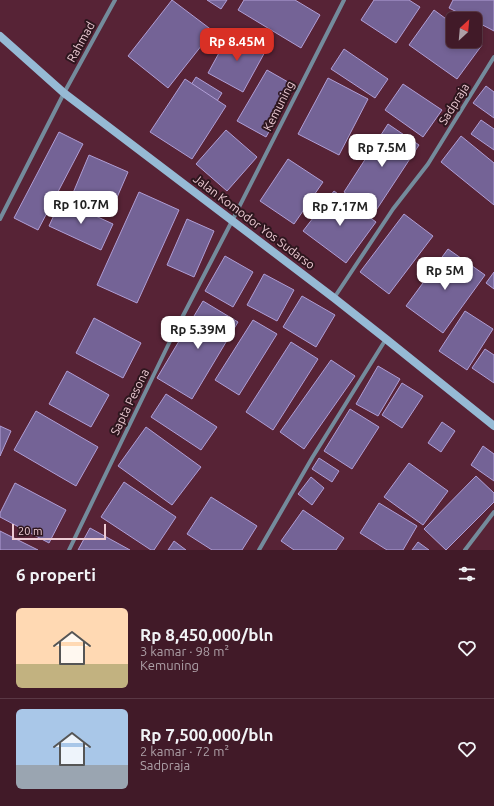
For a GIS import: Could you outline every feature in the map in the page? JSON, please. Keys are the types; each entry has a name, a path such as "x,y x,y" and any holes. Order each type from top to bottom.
{"street":[{"name":"Rahmad","path":"0,219 64,93 115,0"},
{"name":"Kemuning","path":"232,220 344,0"},
{"name":"Jalan Komodor Yos Sudarso","path":"0,36 64,93 334,298 494,426"},
{"name":"Sadpraja","path":"334,298 393,209 428,164 494,57"},
{"name":"Sapta Pesona","path":"69,550 173,336 232,220"},
{"path":"259,550 312,458 386,339"},
{"path":"465,550 494,512"}],"building":[{"path":"172,0 213,31 168,88 128,56"},
{"path":"207,0 227,0 221,9"},
{"path":"244,0 295,0 320,15 301,48 238,10"},
{"path":"374,0 409,0 420,7 396,43 361,20"},
{"path":"453,0 494,0 494,31 482,25 482,12 457,12 449,8"},
{"path":"434,10 446,19 446,48 480,48 457,79 409,45"},
{"path":"231,31 266,50 243,92 208,73"},
{"path":"344,49 388,79 375,98 331,69"},
{"path":"267,70 295,86 266,137 237,121"},
{"path":"196,77 222,93 201,127 175,110"},
{"path":"328,78 368,99 339,155 298,134"},
{"path":"185,79 226,106 192,159 150,132"},
{"path":"403,84 442,110 423,137 385,110"},
{"path":"486,86 494,92 494,118 473,103"},
{"path":"481,120 494,129 494,150 471,134"},
{"path":"388,124 419,145 375,212 344,192"},
{"path":"226,130 257,157 227,191 196,164"},
{"path":"59,132 83,144 38,230 14,218"},
{"path":"461,136 494,163 494,205 441,162"},
{"path":"89,155 128,172 112,209 73,193"},
{"path":"288,159 323,182 294,224 260,201"},
{"path":"334,191 376,222 346,263 303,231"},
{"path":"139,192 179,210 137,303 97,285"},
{"path":"61,200 113,224 101,250 49,226"},
{"path":"404,214 433,236 389,294 360,272"},
{"path":"187,219 214,231 194,277 167,265"},
{"path":"448,249 485,275 443,333 406,306"},
{"path":"225,256 253,272 233,307 205,291"},
{"path":"494,272 494,289 486,283"},
{"path":"264,274 294,290 277,321 247,305"},
{"path":"302,296 335,315 316,347 283,327"},
{"path":"203,301 238,322 192,399 157,378"},
{"path":"465,311 493,329 467,370 439,351"},
{"path":"94,318 141,343 123,378 76,353"},
{"path":"253,320 277,334 239,395 215,380"},
{"path":"291,342 318,359 273,430 246,412"},
{"path":"485,349 494,355 494,383 472,368"},
{"path":"331,360 355,376 304,449 280,432"},
{"path":"378,366 400,379 378,416 356,404"},
{"path":"67,371 109,395 91,427 49,404"},
{"path":"402,383 423,396 402,428 382,415"},
{"path":"166,394 217,427 201,450 151,417"},
{"path":"350,409 379,427 352,469 324,451"},
{"path":"36,411 98,447 76,486 14,450"},
{"path":"442,422 455,431 441,452 428,443"},
{"path":"0,426 11,431 0,456"},
{"path":"146,427 201,467 172,505 118,466"},
{"path":"483,446 494,454 494,481 471,465"},
{"path":"319,458 339,471 332,482 312,469"},
{"path":"409,463 448,491 423,525 384,497"},
{"path":"476,476 494,493 494,502 446,550 424,529"},
{"path":"311,477 324,488 312,505 298,494"},
{"path":"124,482 176,517 154,550 151,550 101,517"},
{"path":"15,483 66,510 49,543 0,517 0,513"},
{"path":"211,497 257,526 242,550 212,550 187,534"},
{"path":"379,503 417,526 403,550 387,550 360,533"},
{"path":"303,510 344,538 336,550 294,550 281,541"},
{"path":"90,528 130,550 78,550"},
{"path":"0,531 38,550 0,550"},
{"path":"174,541 186,550 168,550"},
{"path":"418,542 429,550 412,550"}]}
